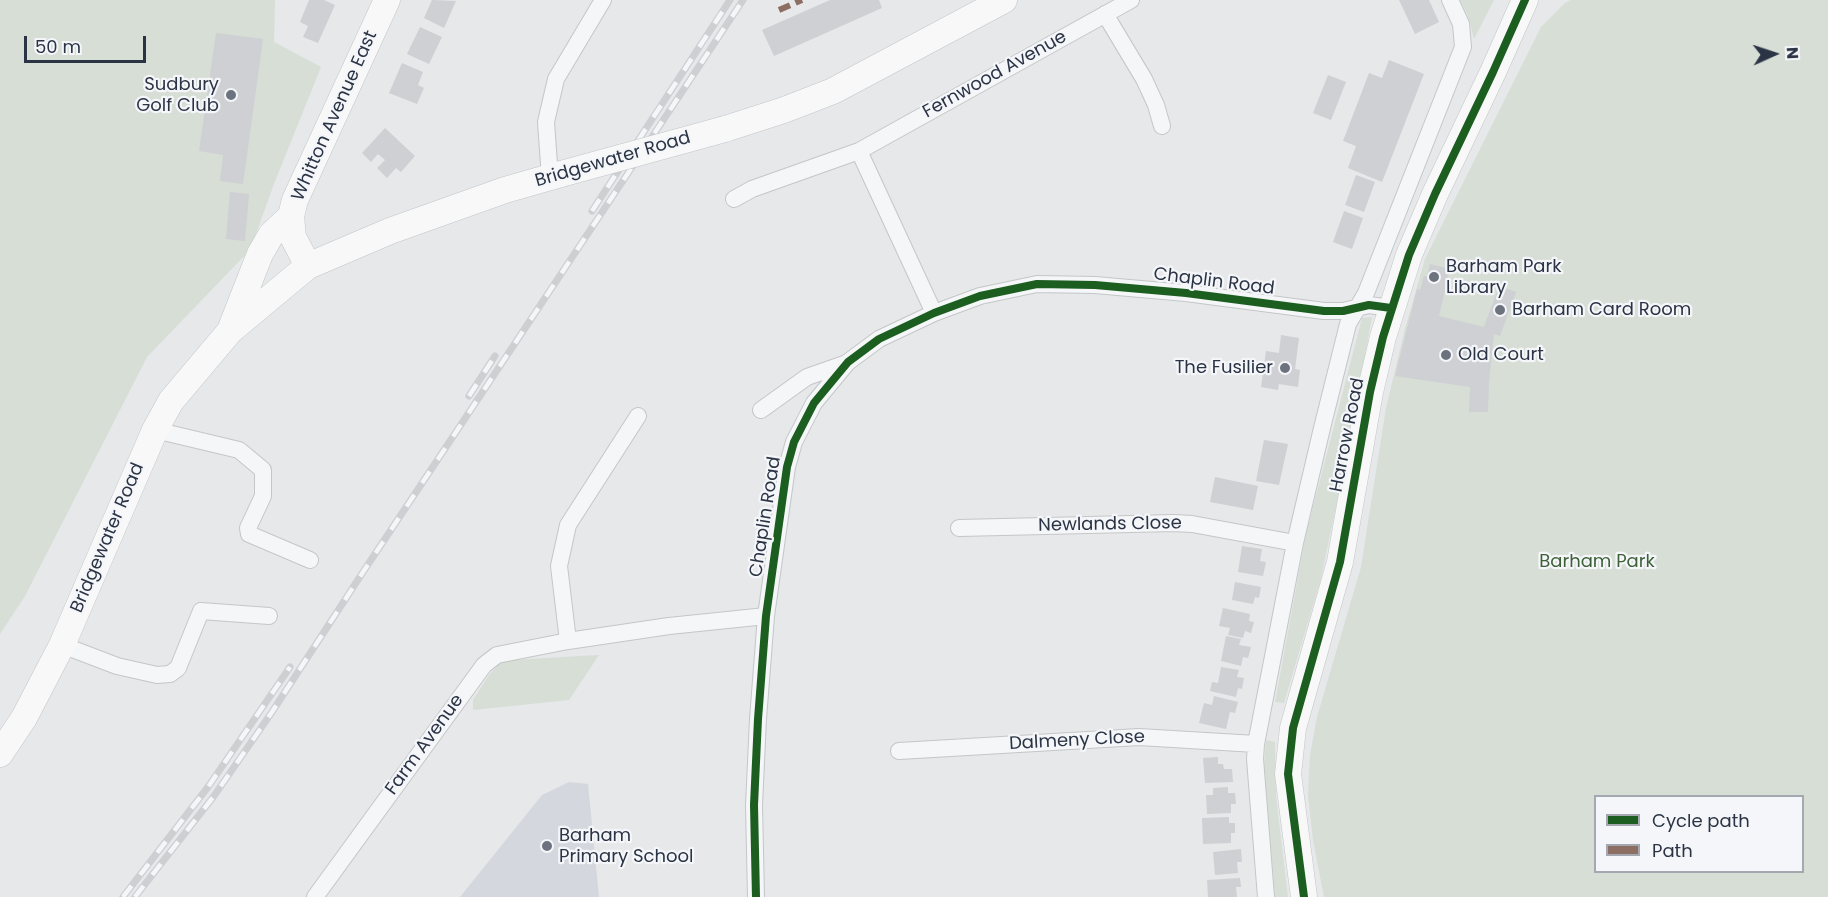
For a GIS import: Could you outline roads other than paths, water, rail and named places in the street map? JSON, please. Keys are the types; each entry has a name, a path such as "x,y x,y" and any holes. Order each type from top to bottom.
{"main road":[{"name":"Whitton Avenue East","path":"308,266 293,237 291,216 295,200 387,0"},
{"name":"Bridgewater Road","path":"0,754 24,718 62,645 155,430 171,401 230,331 308,266 390,231 505,190 725,129 784,110 833,91 1004,0"},
{"name":"Harrow Road","path":"1304,897 1288,774 1293,728 1340,562 1370,392 1391,308 1409,255 1525,0"},
{"name":"Bridgewater Road","path":"230,331 260,254 271,235 291,216"}],"street":[{"path":"556,176 546,122 556,80 603,0"},
{"name":"Fernwood Avenue","path":"734,199 752,189 859,151 1131,0"},
{"name":"Harrow Road","path":"1266,897 1255,759 1256,744 1295,543 1348,324 1366,293 1463,47 1461,24 1450,0"},
{"path":"1105,14 1144,79 1156,105 1162,126"},
{"path":"859,151 934,313"},
{"name":"Chaplin Road","path":"756,897 754,805 758,719 766,616 787,467 794,442 814,404 848,362 879,339 934,313 980,296 1037,284 1095,285 1186,293 1324,311 1342,311 1370,305 1391,308"},
{"name":"Chaplin Road","path":"761,410 807,377 848,362"},
{"path":"568,641 559,566 567,525 638,416"},
{"path":"155,430 239,450 263,470 263,496 248,528 249,534 310,560"},
{"name":"Newlands Close","path":"959,528 1174,523 1192,524 1295,543"},
{"path":"62,645 117,666 157,675 170,674 178,668 201,611 269,616"},
{"name":"Farm Avenue","path":"315,897 484,665 497,655 568,641 669,626 766,616"},
{"name":"Dalmeny Close","path":"899,751 1139,737 1256,744"}],"railway":[{"path":"592,211 730,0"},
{"path":"135,897 214,796 272,712 743,0"},
{"path":"469,396 495,356"},
{"path":"123,897 208,787 290,667"}],"place":[{"name":"Sudbury Golf Club","path":"231,95"},
{"name":"Barham Park Library","path":"1434,277"},
{"name":"Barham Card Room","path":"1500,310"},
{"name":"Old Court","path":"1446,355"},
{"name":"The Fusilier","path":"1285,368"},
{"name":"Barham Primary School","path":"547,846"}],"park label":[{"name":"Barham Park","path":"1597,562"}]}
